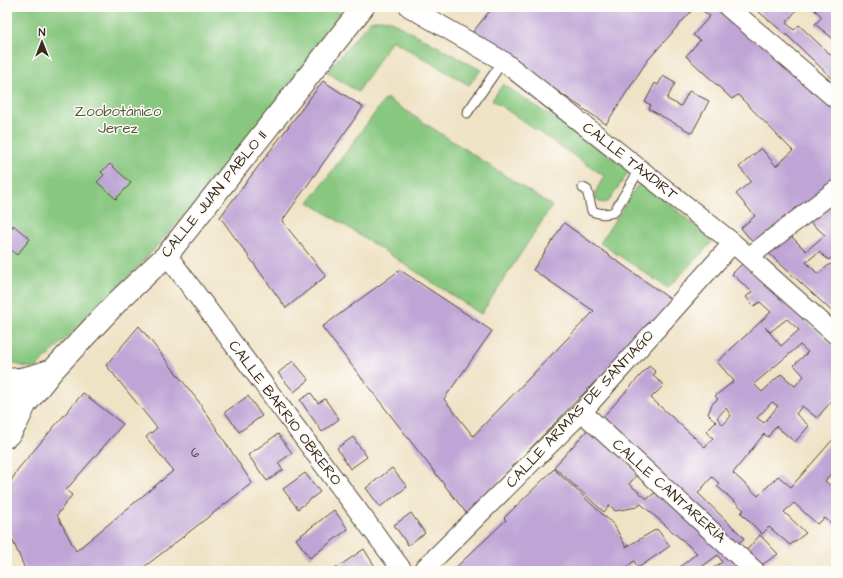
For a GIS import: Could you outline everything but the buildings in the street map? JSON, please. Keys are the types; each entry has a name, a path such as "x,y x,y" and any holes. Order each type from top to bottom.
{"main road":[{"name":"CALLE JUAN PABLO II","path":"12,429 26,405 53,370 119,300 167,255 363,7"},
{"path":"7,379 11,380 53,370"},
{"path":"7,386 11,389 17,401 19,412 12,429"}],"street":[{"name":"CALLE TAXDIRT","path":"409,7 504,61 733,243 836,335"},
{"path":"728,7 836,99"},
{"path":"749,257 836,190"},
{"name":"CALLE ARMAS DE SANTIAGO","path":"422,571 582,412 733,243"},
{"name":"CALLE BARRIO OBRERO","path":"167,255 403,571"},
{"name":"CALLE CANTARERÍA","path":"582,412 756,571"}],"lane":[{"path":"467,113 504,61"},
{"path":"583,188 587,190 592,211 601,214 614,212 640,169"}],"green space":[{"name":"Zoobotánico Jerez","path":"7,7 330,7 344,15 193,205 141,264 35,369 7,362"},
{"path":"380,19 389,20 481,70 469,85 392,40 358,92 327,72 370,21"},
{"path":"503,84 630,170 608,202 599,202 594,195 604,176 492,100"},
{"path":"386,98 552,206 481,314 309,202"},
{"path":"641,180 713,241 668,288 600,243"}]}
